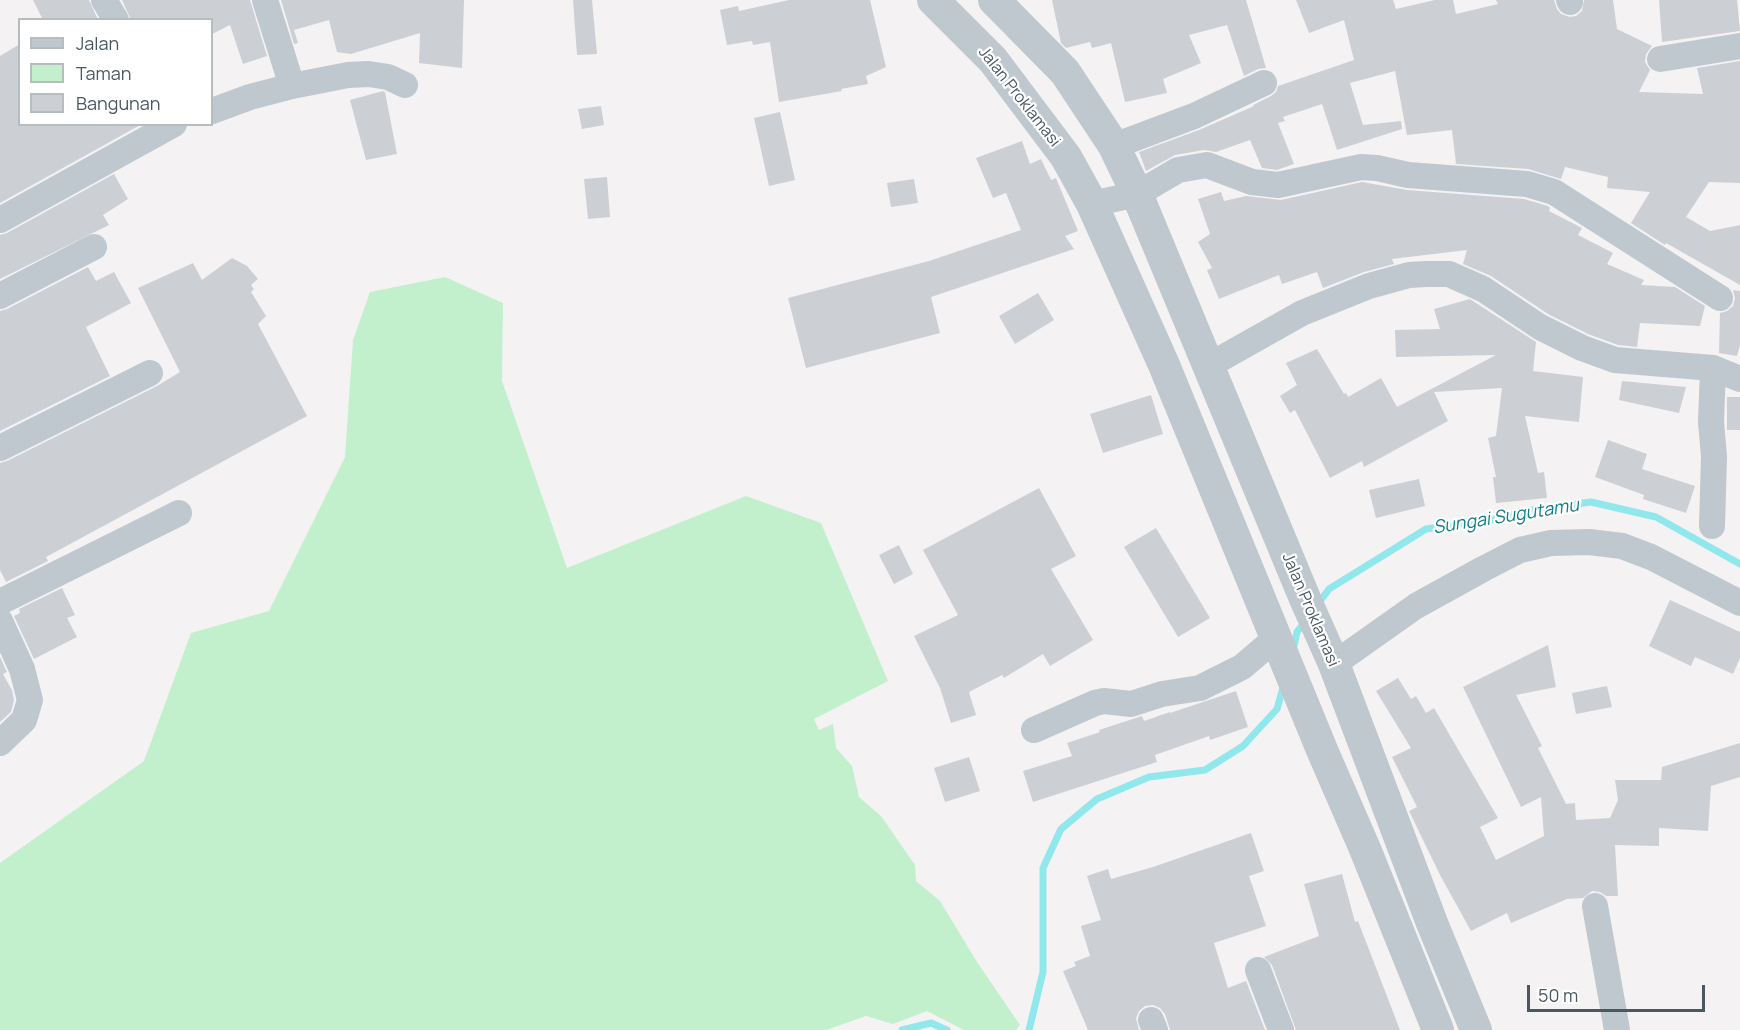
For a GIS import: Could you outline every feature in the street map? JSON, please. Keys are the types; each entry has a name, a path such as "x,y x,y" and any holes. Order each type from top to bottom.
{"street":[{"path":"104,0 115,18"},
{"path":"265,0 292,86"},
{"name":"Jalan Proklamasi","path":"994,0 1065,72 1114,146 1137,194 1330,655 1432,923 1476,1030"},
{"name":"Jalan Proklamasi","path":"944,3 993,60 1066,157 1092,204 1164,365 1438,1030"},
{"path":"1660,59 1740,45"},
{"path":"213,111 322,79 369,74 388,77 405,85"},
{"path":"1114,146 1194,116 1264,82"},
{"path":"0,220 170,126"},
{"path":"1092,204 1137,194 1178,170 1207,165 1252,182 1278,185 1361,167 1408,175 1527,184 1554,192 1720,298"},
{"path":"0,296 94,247"},
{"path":"1208,366 1302,313 1369,286 1409,275 1449,274 1484,289 1540,327 1582,348 1615,360 1713,368 1740,379"},
{"path":"1712,526 1713,368"},
{"path":"0,448 150,373"},
{"path":"0,602 179,513"},
{"path":"1330,655 1520,550 1551,543 1589,542 1622,546 1651,557 1740,603"},
{"path":"0,621 22,669 30,700 24,720 0,743"},
{"path":"1034,730 1095,703 1104,701 1131,704 1162,694 1200,688 1242,667 1277,642"},
{"path":"1595,906 1617,1030"},
{"path":"1258,970 1281,1030"}],"green space":[{"path":"445,277 503,303 502,381 567,568 746,496 821,523 888,681 814,719 819,730 833,724 836,748 852,766 859,797 881,816 915,865 916,881 940,901 977,962 1020,1025 1016,1030 964,1030 927,1011 893,1024 866,1016 826,1030 0,1030 0,863 144,761 191,633 269,611 345,457 353,340 370,292"}],"building":[{"path":"33,0 89,0 97,18 42,18"},
{"path":"122,0 250,0 267,56 243,64 230,25 213,34 213,18 130,18"},
{"path":"281,0 464,0 462,68 419,63 420,33 351,54 337,52 329,20 294,30 298,43 294,44"},
{"path":"573,0 592,0 597,54 577,55"},
{"path":"789,0 870,0 886,67 866,76 868,84 779,102 770,42 753,45 752,41 727,45 720,10 738,6 739,11"},
{"path":"1052,0 1246,0 1266,68 1244,76 1227,25 1189,35 1201,63 1163,79 1167,93 1125,102 1111,43 1092,48 1090,42 1066,48 1061,43"},
{"path":"1296,0 1393,0 1396,9 1435,0 1453,0 1456,14 1498,4 1496,0 1554,0 1561,14 1570,17 1582,11 1584,0 1613,0 1617,29 1652,46 1646,54 1645,62 1650,70 1639,92 1703,94 1697,68 1740,61 1740,183 1709,182 1686,217 1710,231 1740,225 1740,285 1666,243 1665,245 1631,223 1650,192 1607,188 1608,177 1565,167 1561,179 1528,169 1456,164 1452,130 1407,135 1395,71 1350,83 1363,125 1401,121 1402,129 1337,150 1322,104 1283,117 1285,121 1278,123 1294,164 1277,170 1262,168 1250,140 1216,152 1204,150 1175,155 1146,171 1139,152 1199,130 1254,106 1276,92 1278,86 1354,60 1344,20 1309,33"},
{"path":"1659,0 1737,0 1740,31 1662,42"},
{"path":"18,45 18,126 138,126 0,203 0,56"},
{"path":"383,91 397,154 366,160 350,100"},
{"path":"601,106 604,125 582,129 578,109"},
{"path":"780,112 795,180 769,186 754,118"},
{"path":"1022,141 1030,164 1041,159 1051,180 1056,178 1078,231 1065,236 1074,249 931,297 940,333 806,368 788,298 929,261 1021,230 1006,193 993,198 976,158"},
{"path":"114,174 128,199 103,215 109,225 0,279 0,235"},
{"path":"607,177 610,217 588,219 584,179"},
{"path":"914,179 918,203 891,207 887,183"},
{"path":"1362,182 1407,190 1524,199 1548,206 1549,211 1582,228 1578,235 1613,253 1607,264 1644,280 1641,285 1675,287 1705,306 1700,326 1640,323 1637,347 1618,345 1588,334 1548,314 1491,276 1463,264 1467,250 1392,259 1394,264 1364,272 1323,288 1317,272 1282,284 1279,275 1219,299 1207,270 1212,268 1198,242 1210,234 1198,199 1221,192 1224,201 1246,196 1281,200"},
{"path":"232,258 247,266 258,279 251,285 254,289 251,292 266,316 258,324 307,416 46,557 48,561 6,582 0,570 0,463 157,386 180,372 138,288 193,263 202,280"},
{"path":"88,267 96,281 114,272 131,303 86,327 110,376 0,431 0,311"},
{"path":"1733,290 1740,291 1740,345 1737,356 1719,353 1720,313 1733,306 1735,298"},
{"path":"1038,293 1054,320 1015,344 999,316"},
{"path":"1470,299 1536,342 1533,371 1583,377 1579,422 1525,416 1538,473 1544,472 1547,498 1496,503 1493,477 1496,477 1488,438 1496,436 1502,388 1434,392 1448,421 1364,467 1362,461 1330,478 1295,410 1290,413 1280,396 1297,385 1286,363 1317,349 1348,397 1381,378 1397,407 1496,355 1396,357 1395,330 1440,329 1434,309"},
{"path":"1622,381 1686,387 1679,413 1619,400"},
{"path":"1151,395 1163,434 1103,453 1090,414"},
{"path":"1727,397 1740,397 1740,430 1727,430"},
{"path":"1608,440 1647,454 1642,469 1695,486 1686,513 1643,499 1644,495 1595,477"},
{"path":"1419,479 1425,506 1376,518 1369,490"},
{"path":"1039,488 1076,556 1051,569 1093,640 1050,666 1043,654 1004,678 1002,675 969,692 976,715 951,723 940,688 914,636 958,615 923,550"},
{"path":"1156,528 1210,618 1178,637 1124,547"},
{"path":"899,545 913,574 894,584 879,555"},
{"path":"62,588 75,615 67,618 77,637 34,659 14,616 20,613 19,609"},
{"path":"1670,600 1740,632 1740,658 1733,674 1695,657 1691,666 1649,646"},
{"path":"1548,645 1556,687 1516,695 1542,746 1538,748 1566,804 1575,803 1576,820 1610,818 1618,800 1615,780 1661,780 1662,767 1740,743 1740,777 1711,786 1708,831 1659,828 1659,846 1615,845 1618,896 1606,896 1592,891 1583,898 1567,899 1511,923 1507,913 1471,931 1440,875 1409,811 1417,807 1392,757 1411,748 1376,691 1398,678 1411,699 1416,696 1426,713 1434,708 1498,818 1480,827 1496,860 1544,836 1541,797 1521,807 1463,687"},
{"path":"0,657 7,672 3,674 12,690 14,700 11,712 0,722"},
{"path":"1607,686 1612,707 1576,714 1572,693"},
{"path":"1236,691 1248,727 1210,740 1209,736 1155,755 1157,762 1033,802 1023,771 1072,756 1067,743 1142,716 1144,721"},
{"path":"969,757 980,791 945,802 934,768"},
{"path":"1251,833 1264,871 1249,876 1266,926 1214,943 1228,988 1246,981 1265,1030 1170,1030 1165,1014 1153,1005 1145,1006 1139,1011 1136,1018 1139,1030 1088,1030 1063,971 1076,966 1074,962 1090,956 1081,926 1101,920 1087,876 1108,869 1111,879"},
{"path":"1342,874 1355,922 1358,921 1400,1030 1296,1030 1272,965 1264,957 1319,936 1304,884"}],"waterway":[{"name":"Sungai Sugutamu","path":"1318,604 1329,589 1426,529 1491,520 1536,509 1591,502 1656,517 1740,564"},
{"name":"Sungai Sugutamu","path":"1293,650 1297,632 1305,622"},
{"name":"Sungai Sugutamu","path":"1029,1030 1043,972 1043,868 1061,829 1097,799 1149,777 1205,770 1243,746 1277,709 1284,684"},
{"name":"Sungai Sugutamu","path":"902,1030 931,1023 947,1030"}]}
